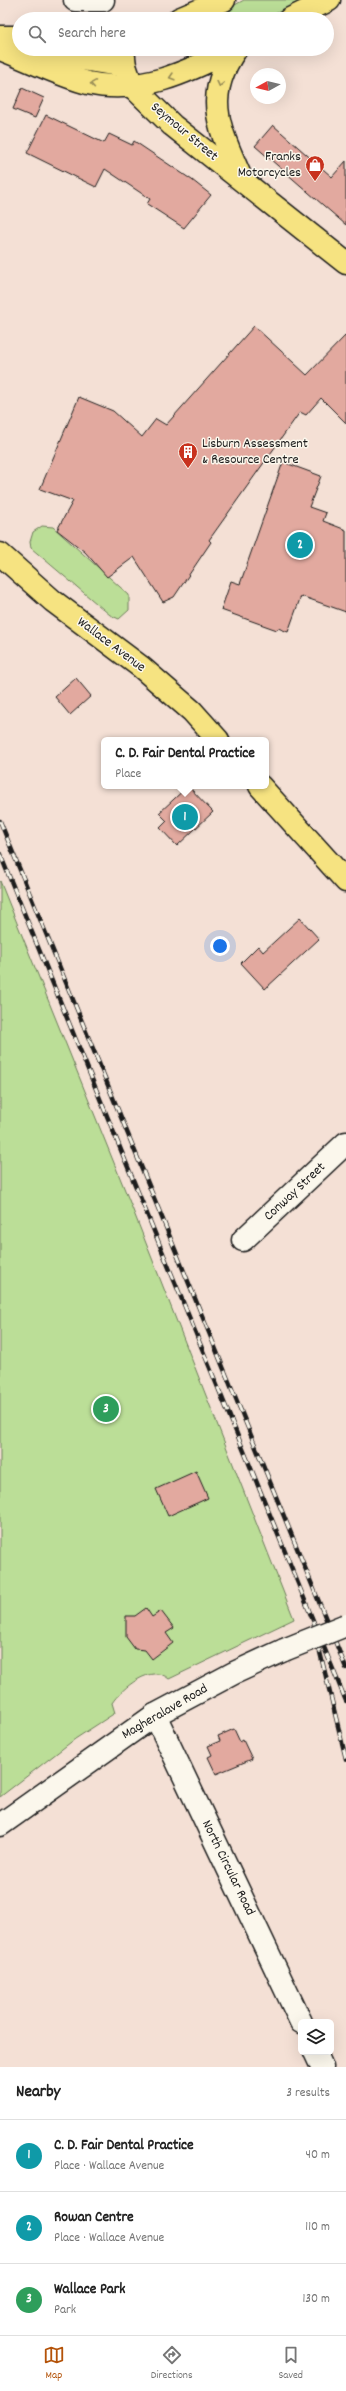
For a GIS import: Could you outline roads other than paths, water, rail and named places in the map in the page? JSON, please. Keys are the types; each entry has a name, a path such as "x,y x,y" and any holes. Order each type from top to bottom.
{"main road":[{"path":"196,12 224,0"},
{"path":"304,12 329,0"},
{"path":"36,56 87,83 112,86 132,86 179,75 218,56"},
{"path":"99,56 124,57 132,86"},
{"path":"232,56 220,81 217,112 219,128 241,179"},
{"name":"Seymour Street","path":"132,86 172,125 346,263"},
{"name":"Wallace Avenue","path":"0,554 53,601 192,711 215,737"},
{"path":"263,789 346,881"}],"street":[{"path":"75,0 103,0"},
{"name":"Conway Street","path":"243,1240 346,1144"},
{"name":"Magheralave Road","path":"0,1825 155,1714 234,1673 284,1650 346,1625"},
{"name":"North Circular Road","path":"155,1714 300,2019"},
{"path":"316,2055 322,2067"}],"railway":[{"path":"0,821 346,1668"},
{"path":"0,854 346,1701"},
{"path":"318,1644 346,1759"}],"place":[{"name":"Franks Motorcycles","path":"315,182"},
{"name":"Lisburn Assessment & Resource Centre","path":"188,469"},
{"name":"Rowan Centre","path":"300,545"},
{"name":"C. D. Fair Dental Practice","path":"185,817"},
{"name":"Wallace Park","path":"106,1409"}]}
